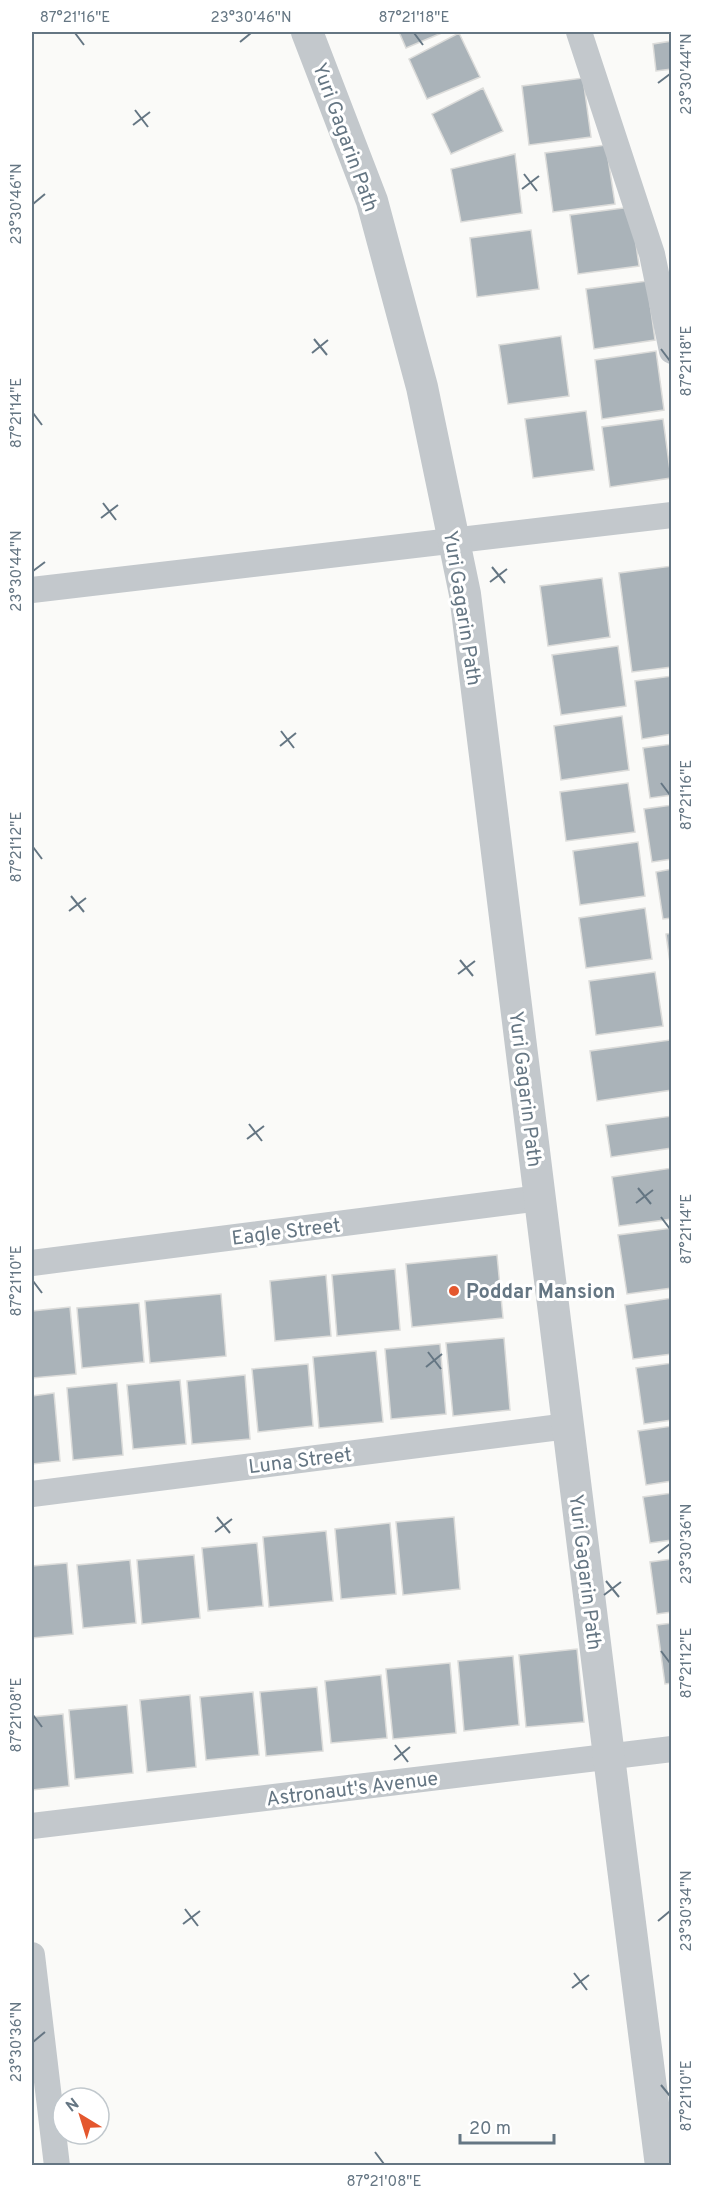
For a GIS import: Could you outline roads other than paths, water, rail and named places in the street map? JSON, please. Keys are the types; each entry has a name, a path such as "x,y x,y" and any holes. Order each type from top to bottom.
{"street":[{"name":"Yuri Gagarin Path","path":"307,32 372,201 422,387 465,594 661,2166"},
{"path":"579,32 652,254 672,351"},
{"path":"32,590 672,515"},
{"name":"Eagle Street","path":"32,1263 540,1198"},
{"name":"Luna Street","path":"32,1494 568,1426"},
{"name":"Astronaut's Avenue","path":"32,1826 672,1749"},
{"path":"32,1954 57,2166"}],"place":[{"name":"Poddar Mansion","path":"454,1291"}]}
